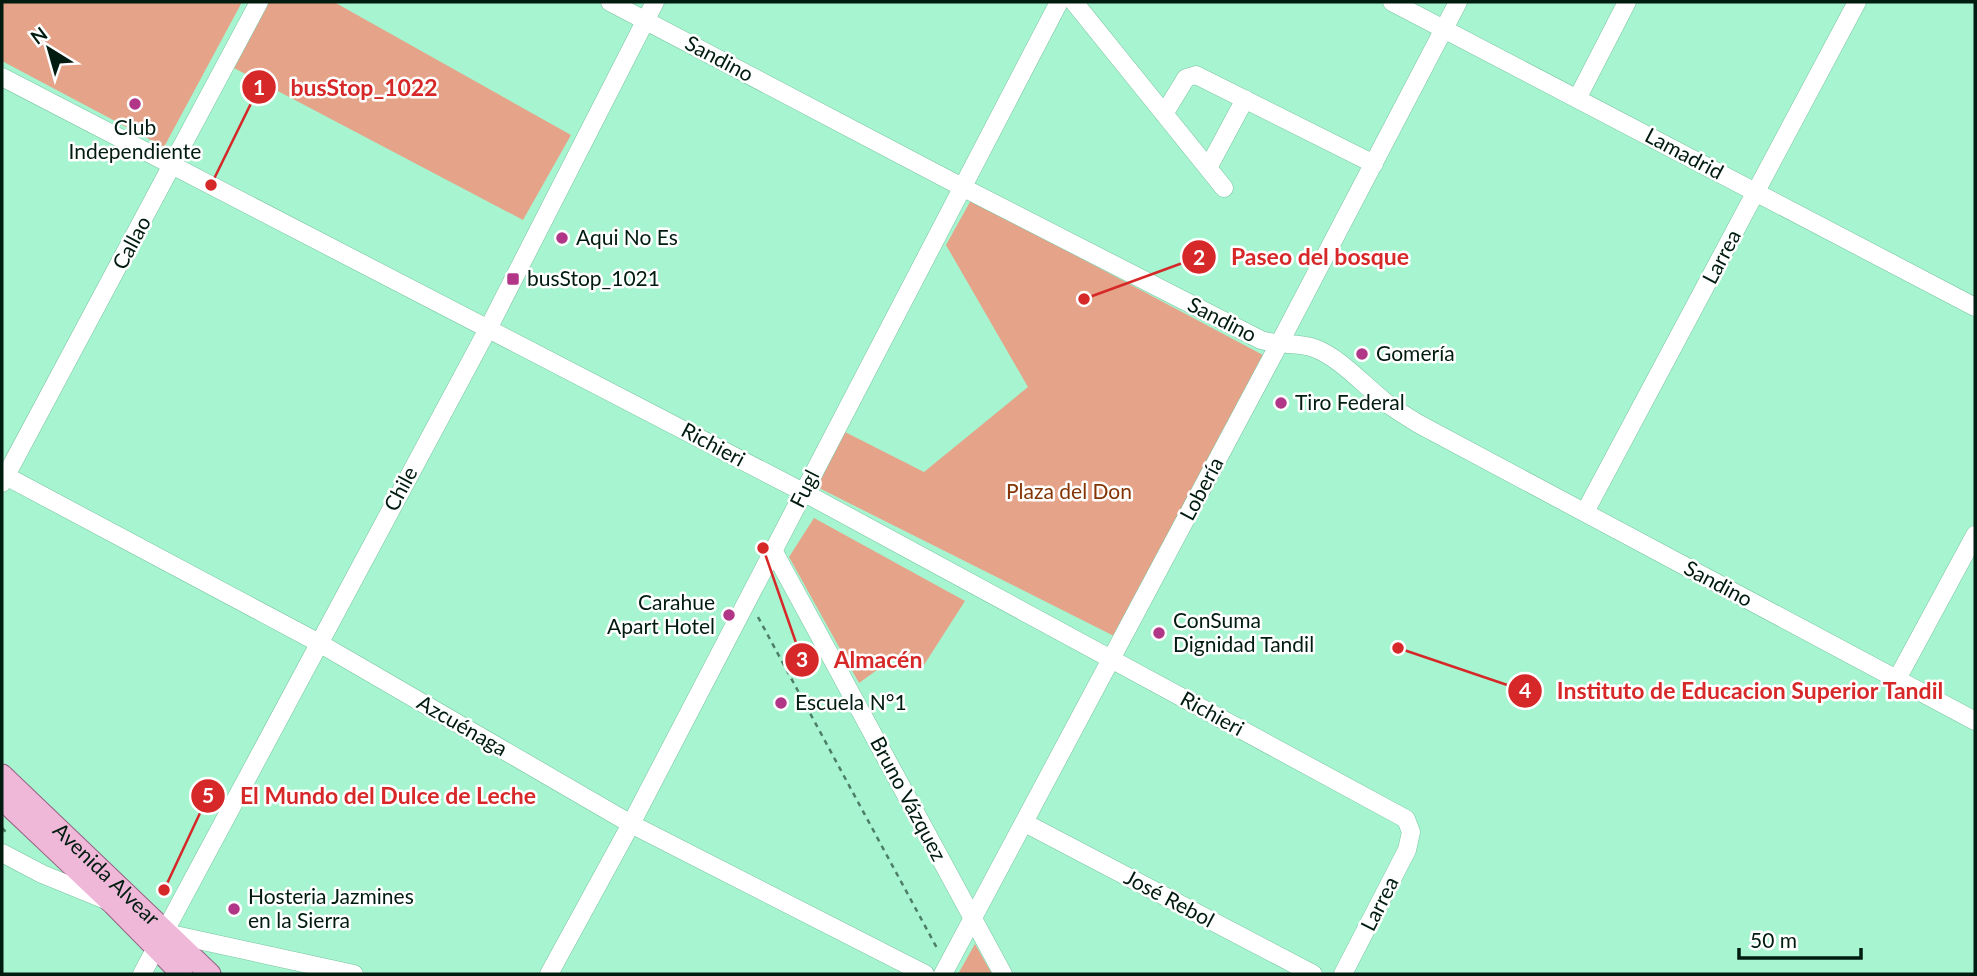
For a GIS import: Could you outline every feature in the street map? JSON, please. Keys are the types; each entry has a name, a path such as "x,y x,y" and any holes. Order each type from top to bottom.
{"main road":[{"name":"Avenida Alvear","path":"2,775 160,940 182,974"},
{"name":"Avenida Alvear","path":"2,799 113,904 209,974"}],"street":[{"name":"Callao","path":"3,478 260,2"},
{"name":"Sandino","path":"610,2 1261,340 1278,345 1304,344 1319,349 1386,403 1417,423 1975,721"},
{"name":"Chile","path":"142,974 489,327 655,2"},
{"name":"Fugl","path":"549,974 631,824 1059,2"},
{"path":"1074,2 1224,188"},
{"name":"Lamadrid","path":"1392,2 1975,307"},
{"name":"Lobería","path":"945,971 1458,2"},
{"path":"1577,99 1627,2"},
{"name":"Larrea","path":"1585,512 1857,2"},
{"path":"1164,114 1186,78 1196,75 1374,163"},
{"name":"Richieri","path":"2,77 803,492 1406,819 1411,832"},
{"path":"1208,168 1245,99"},
{"name":"Azcuénaga","path":"3,478 319,643 631,824 925,974"},
{"path":"1896,681 1975,535"},
{"name":"Bruno Vázquez","path":"774,550 1003,974"},
{"name":"José Rebol","path":"1024,823 1313,974"},
{"name":"Larrea","path":"1343,974 1408,850 1411,832"},
{"path":"2,853 42,874 113,904"},
{"path":"160,940 354,974"}],"path":[{"path":"748,599 945,971"}],"green space":[{"name":"Club Independiente","path":"2,2 242,2 164,147 2,61"},
{"path":"267,2 334,2 571,135 523,220 232,67"},
{"name":"Plaza del Don","path":"971,200 1263,355 1116,637 817,487 845,432 924,472 1028,387 946,245"},
{"path":"814,518 965,601 922,668 903,651 859,683 789,557"},
{"path":"975,944 992,974 958,974"}],"place":[{"name":"Club Independiente","path":"135,104"},
{"name":"busStop_1022","path":"211,185"},
{"name":"Aqui No Es","path":"562,238"},
{"name":"busStop_1021","path":"513,279"},
{"name":"Paseo del bosque","path":"1084,299"},
{"name":"Gomería","path":"1362,354"},
{"name":"Tiro Federal","path":"1281,403"},
{"name":"Almacén","path":"763,548"},
{"name":"Carahue Apart Hotel","path":"729,615"},
{"name":"ConSuma Dignidad Tandil","path":"1159,633"},
{"name":"Instituto de Educacion Superior Tandil","path":"1398,648"},
{"name":"Escuela N°1","path":"781,703"},
{"name":"El Mundo del Dulce de Leche","path":"164,890"},
{"name":"Hosteria Jazmines en la Sierra","path":"234,909"}]}
